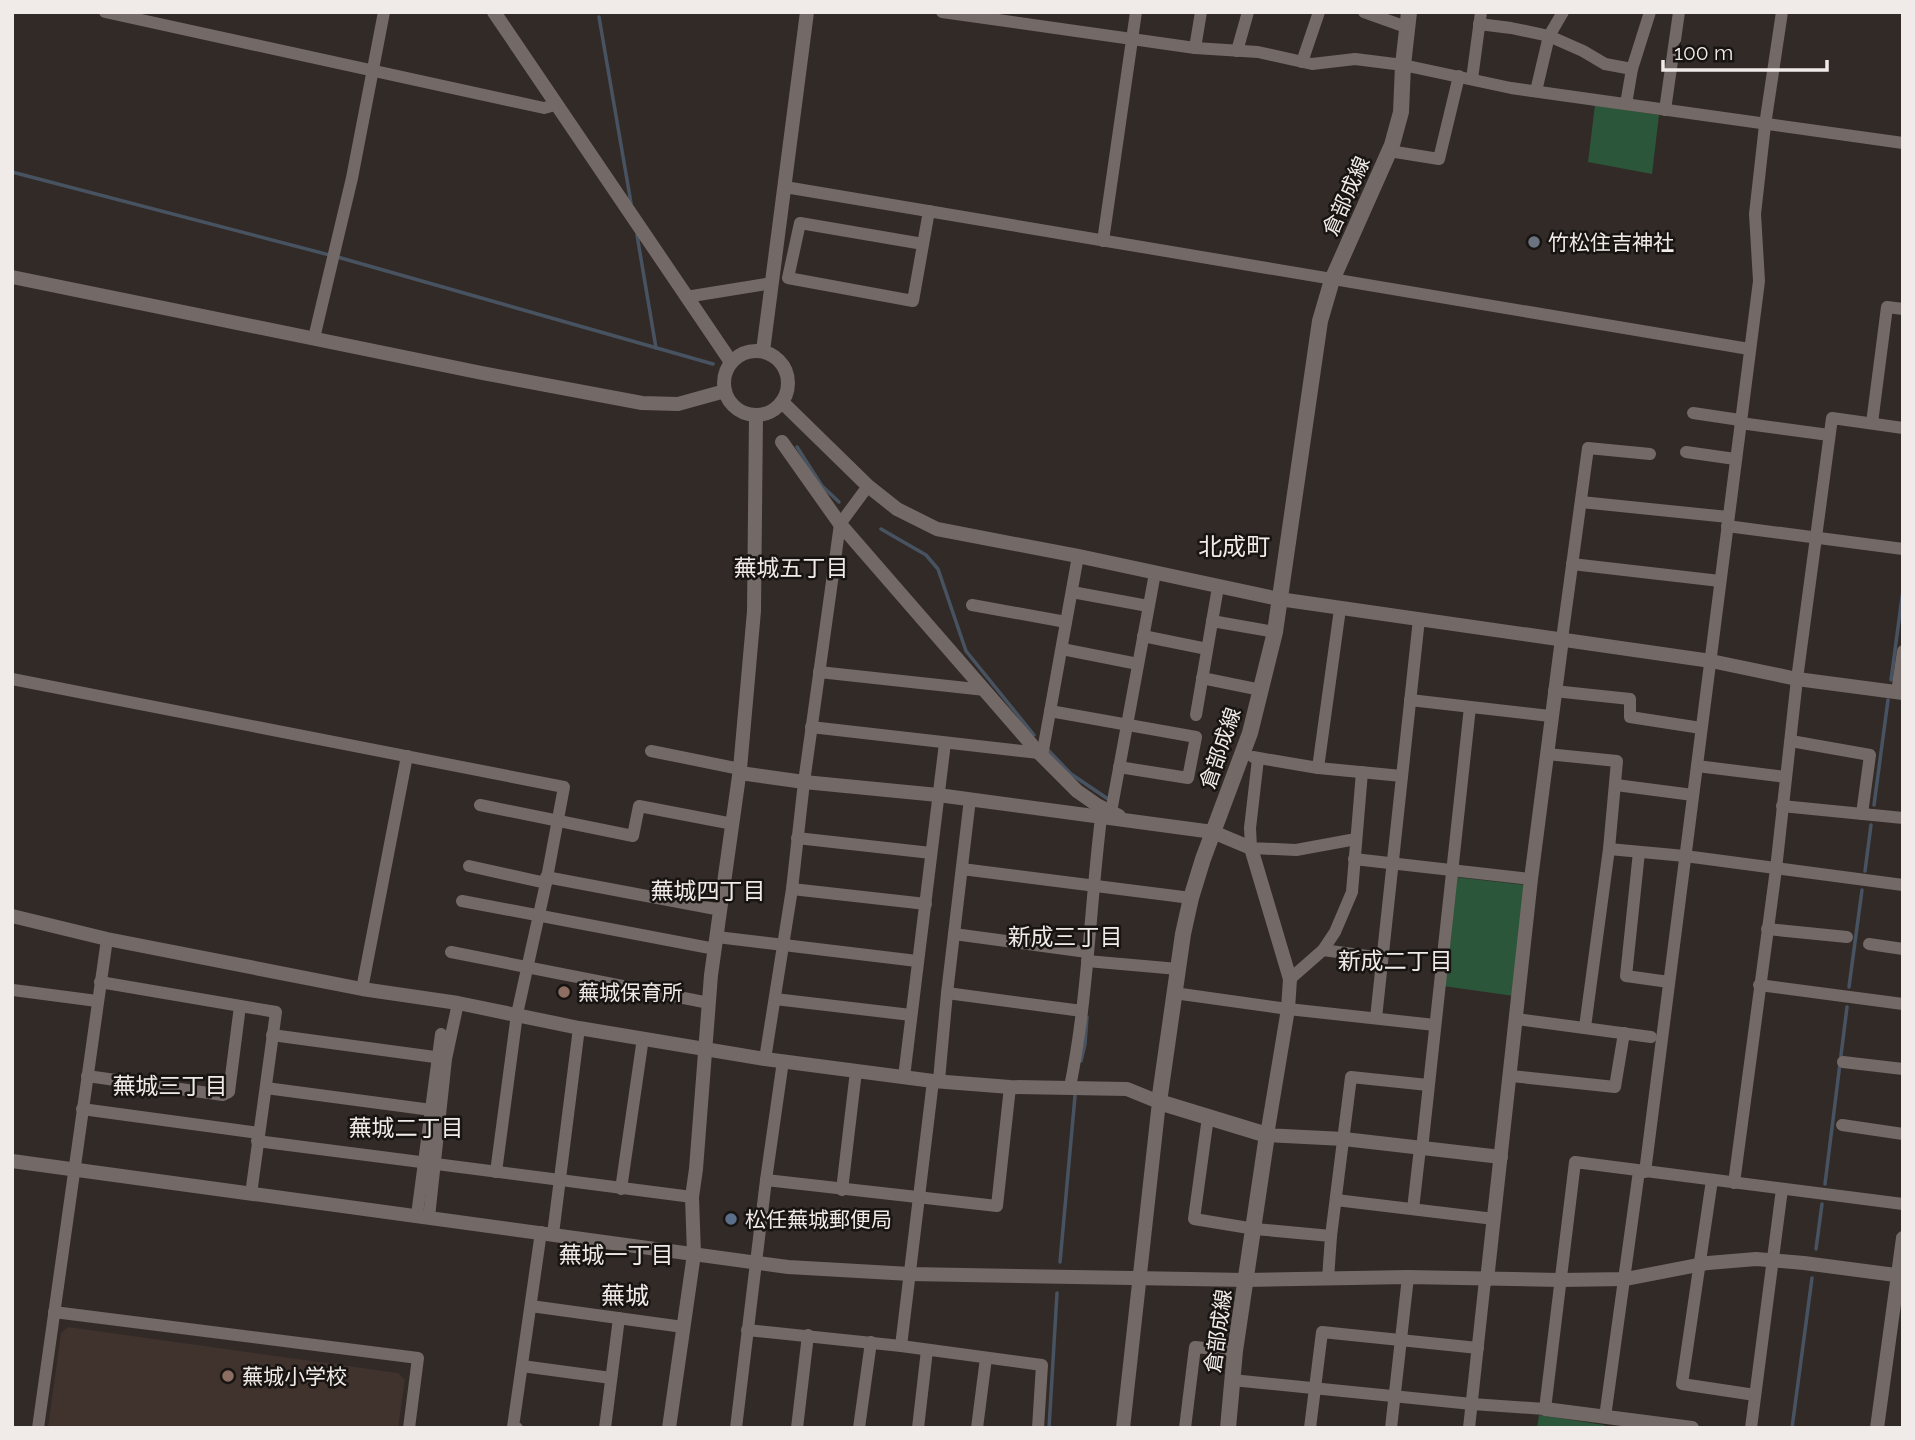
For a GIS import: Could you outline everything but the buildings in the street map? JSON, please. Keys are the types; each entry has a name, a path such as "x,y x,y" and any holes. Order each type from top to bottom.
{"main road":[{"name":"倉部成線","path":"1159,1102 1191,898 1213,832 1251,755 1261,690 1275,632 1320,321 1332,280 1389,151 1401,112 1408,19"},
{"path":"1159,1102 1268,1135"},
{"name":"倉部成線","path":"1228,1428 1235,1351 1268,1135"}],"street":[{"path":"105,12 544,108 555,105"},
{"path":"314,338 384,12"},
{"path":"494,12 731,362"},
{"path":"763,351 807,12"},
{"path":"942,12 1195,48 1258,52 1312,64 1356,59 1403,65 1535,91 1903,143"},
{"path":"1103,241 1130,38 1136,12"},
{"path":"1195,48 1201,12"},
{"path":"1237,51 1248,12"},
{"path":"1302,62 1319,12"},
{"path":"1364,12 1408,19"},
{"path":"1535,91 1549,36 1563,12"},
{"path":"1626,104 1632,69 1650,12"},
{"path":"1665,110 1679,12"},
{"path":"1611,1421 1624,1279 1669,982 1759,281 1755,214 1782,12"},
{"path":"1389,151 1439,159 1466,77 1480,18 1549,36 1605,64 1632,69"},
{"path":"785,187 1749,349"},
{"path":"923,244 800,223 788,278 913,301 929,211"},
{"path":"12,277 642,403 678,404 725,391"},
{"path":"686,297 772,283"},
{"path":"1872,423 1886,307 1903,309"},
{"path":"763,351 772,354 785,368 788,385 782,402 771,412 756,415 740,411 733,406 725,391 724,376 731,362 746,352 763,351"},
{"path":"782,402 868,486 897,509 937,529 1078,556 1279,600 1711,661 1797,679 1900,693 1903,651"},
{"path":"1693,413 1829,435"},
{"path":"669,1428 694,1254 692,1197 709,1003 740,771 754,611 756,415"},
{"path":"1734,1183 1832,418 1903,428"},
{"path":"782,442 840,524 1041,754 1077,791 1106,815"},
{"path":"1469,1428 1502,1157 1550,716 1588,448 1650,454"},
{"path":"1686,452 1735,459"},
{"path":"765,1059 792,889 811,727 840,524 868,486"},
{"path":"1581,502 1728,521 1815,538 1903,549"},
{"path":"1041,754 1078,556"},
{"path":"1572,564 1720,581"},
{"path":"1070,1087 1082,1011 1092,887 1106,815 1119,767 1155,573"},
{"path":"1196,715 1218,587"},
{"path":"1072,592 1149,606"},
{"path":"972,605 1066,622"},
{"path":"1318,768 1340,609"},
{"path":"1376,1018 1419,619"},
{"path":"1212,621 1275,632"},
{"path":"1143,636 1207,649"},
{"path":"1062,649 1138,664"},
{"path":"819,672 985,690"},
{"path":"1202,678 1261,690"},
{"path":"12,679 564,787 517,1014 496,1172"},
{"path":"1554,691 1630,699 1630,717 1701,728"},
{"path":"1410,700 1550,716"},
{"path":"1413,1209 1470,706"},
{"path":"1050,711 1196,737 1188,778 1119,767"},
{"path":"811,727 1041,754"},
{"path":"1791,741 1870,755 1862,814"},
{"path":"904,1077 945,743"},
{"path":"651,751 804,782 1106,815 1130,821 1213,832 1251,848 1296,850 1356,839"},
{"path":"1547,754 1617,761 1609,849 1585,1027"},
{"path":"1402,776 1318,768 1251,755 1251,848 1290,979 1288,1009 1268,1135 1344,1139 1502,1157"},
{"path":"362,989 407,756"},
{"path":"1697,766 1786,777"},
{"path":"1290,979 1323,950 1335,932 1352,892 1362,772"},
{"path":"1616,785 1693,795"},
{"path":"901,1346 970,799"},
{"path":"480,805 633,836 639,806 733,824"},
{"path":"1782,806 1903,818"},
{"path":"797,838 931,853"},
{"path":"1609,849 1685,856 1903,886"},
{"path":"1639,852 1626,976 1669,982"},
{"path":"1354,859 1531,879"},
{"path":"469,866 721,910"},
{"path":"961,869 1191,898"},
{"path":"792,889 926,904"},
{"path":"462,901 716,943 783,944 917,961"},
{"path":"12,916 107,939 362,989 458,1003 579,1028 765,1059 936,1081 1010,1087 1127,1089 1159,1102 1123,1428"},
{"path":"1767,929 1847,937"},
{"path":"954,933 1178,969"},
{"path":"38,1428 107,939"},
{"path":"1869,944 1903,949"},
{"path":"1323,950 1382,958"},
{"path":"451,952 709,1003"},
{"path":"100,982 276,1012 251,1194"},
{"path":"1759,985 1903,1004"},
{"path":"13,990 97,1001"},
{"path":"947,993 1082,1011"},
{"path":"1174,993 1435,1025"},
{"path":"775,999 911,1015"},
{"path":"442,1058 458,1003"},
{"path":"86,1076 223,1095 229,1092 240,1006"},
{"path":"1517,1019 1651,1037"},
{"path":"514,1428 531,1306 558,1179 579,1028"},
{"path":"1511,1076 1615,1087 1624,1033"},
{"path":"423,1216 442,1058 441,1034"},
{"path":"272,1035 442,1058"},
{"path":"621,1189 643,1038"},
{"path":"736,1428 754,1262 783,1061"},
{"path":"1843,1062 1903,1069"},
{"path":"842,1189 856,1071"},
{"path":"1328,1279 1351,1077 1428,1086"},
{"path":"766,1181 997,1206 1010,1087"},
{"path":"266,1088 436,1110"},
{"path":"82,1109 496,1172 692,1197"},
{"path":"1208,1117 1194,1219 1255,1229 1331,1236"},
{"path":"1842,1125 1903,1134"},
{"path":"12,1161 788,1267 910,1274 1140,1276 1246,1280 1408,1277 1560,1280 1624,1279 1699,1265 1756,1259 1900,1276"},
{"path":"1545,1409 1575,1162 1903,1204"},
{"path":"1712,1180 1682,1384 1755,1395"},
{"path":"1751,1428 1782,1189"},
{"path":"1336,1200 1494,1219"},
{"path":"1877,1428 1897,1329 1903,1238"},
{"path":"1391,1428 1408,1277"},
{"path":"531,1306 684,1327"},
{"path":"54,1312 418,1358 409,1428"},
{"path":"605,1428 619,1318"},
{"path":"747,1330 871,1342 1042,1364 1038,1428"},
{"path":"1310,1428 1322,1332 1478,1348"},
{"path":"797,1428 808,1335"},
{"path":"859,1428 871,1342"},
{"path":"1185,1428 1195,1346 1235,1351"},
{"path":"918,1428 927,1350"},
{"path":"977,1428 986,1358"},
{"path":"522,1366 611,1378"},
{"path":"1232,1380 1545,1409 1611,1421 1692,1428"}],"shaded area":[{"name":"蕪城小学校","path":"68,1327 398,1373 405,1380 398,1428 48,1428 61,1333"}],"green space":[{"path":"1595,105 1659,115 1652,174 1588,162"},
{"path":"1455,877 1525,885 1514,996 1443,986"},
{"path":"1539,1415 1604,1425 1607,1428 1537,1428"}],"waterway":[{"path":"599,17 631,203"},
{"path":"12,172 341,258 713,364"},
{"path":"637,235 656,348"},
{"path":"797,447 822,486 839,502"},
{"path":"881,529 926,555 938,569 966,651 1034,735"},
{"path":"1891,680 1903,590"},
{"path":"1874,805 1888,700"},
{"path":"1048,750 1071,774 1108,799"},
{"path":"1865,871 1871,825"},
{"path":"1849,987 1862,890"},
{"path":"1825,1184 1847,1007"},
{"path":"1081,1061 1087,1017"},
{"path":"1060,1262 1075,1096"},
{"path":"1816,1249 1822,1204"},
{"path":"1792,1428 1812,1278"},
{"path":"1049,1428 1057,1293"}],"place":[{"name":"竹松住吉神社","path":"1534,242"},
{"name":"蕪城保育所","path":"564,992"},
{"name":"松任蕪城郵便局","path":"731,1219"},
{"name":"蕪城小学校","path":"228,1376"}],"district":[{"name":"北成町","path":"1234,546"},
{"name":"蕪城五丁目","path":"791,567"},
{"name":"蕪城四丁目","path":"708,890"},
{"name":"新成三丁目","path":"1065,936"},
{"name":"新成二丁目","path":"1395,960"},
{"name":"蕪城三丁目","path":"170,1085"},
{"name":"蕪城二丁目","path":"406,1127"},
{"name":"蕪城一丁目","path":"616,1254"},
{"name":"蕪城","path":"625,1295"}]}
